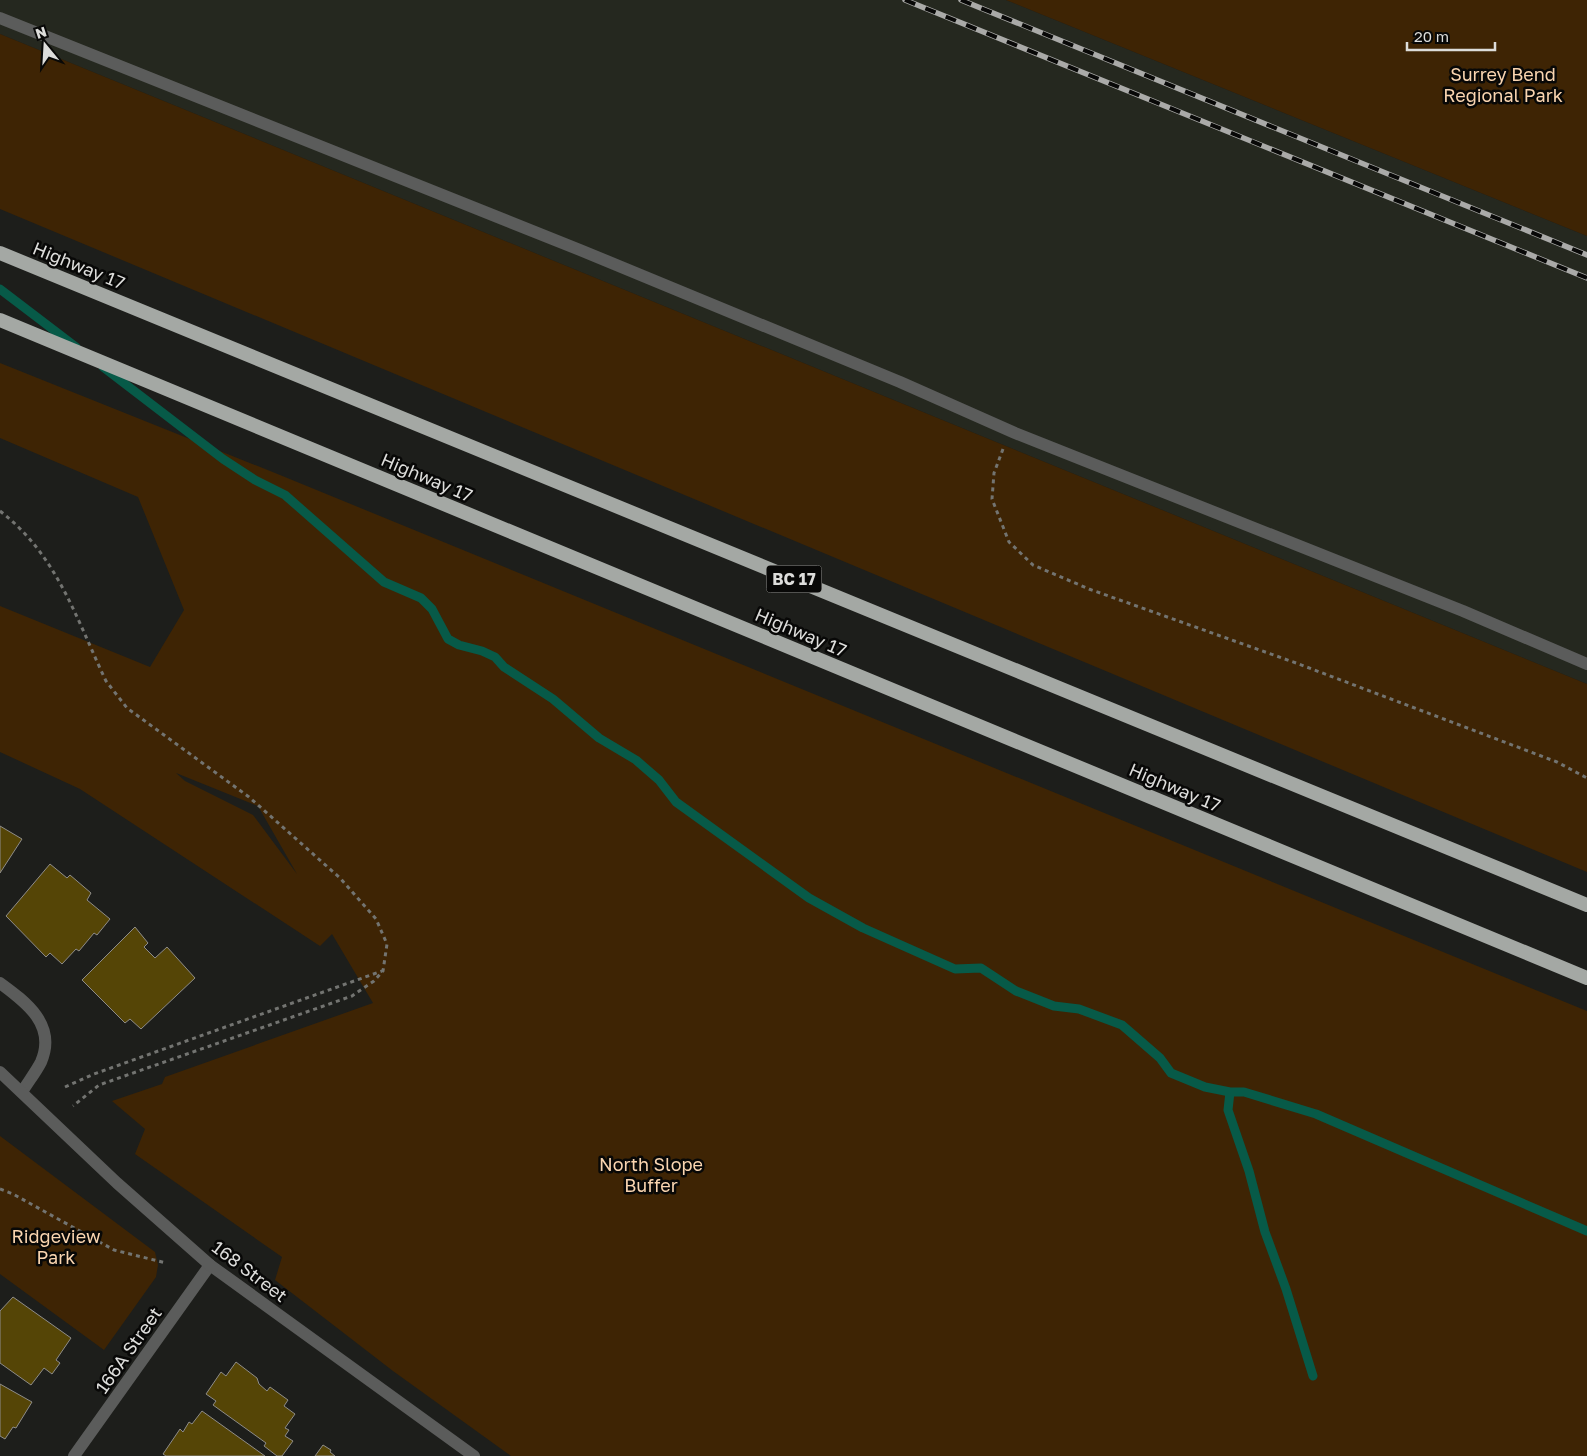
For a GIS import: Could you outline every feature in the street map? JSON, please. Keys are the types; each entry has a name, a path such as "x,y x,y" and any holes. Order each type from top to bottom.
{"highway":[{"name":"Highway 17","path":"0,253 1587,905"},
{"name":"Highway 17","path":"0,320 1585,977"}],"street":[{"path":"0,18 580,250 900,382 1016,433 1399,585 1587,664"},
{"path":"0,983 27,1003 37,1015 43,1029 45,1045 41,1062 22,1092"},
{"name":"168 Street","path":"0,1072 117,1183 210,1264 474,1456"},
{"name":"166A Street","path":"74,1456 210,1264"}],"path":[{"path":"1016,433 1004,449 994,473 992,499 1009,542 1033,565 1089,589 1296,663 1557,762 1587,778"},
{"path":"0,511 25,532 55,573 106,681 115,695 146,723 248,796 340,878 376,919 388,944 383,971 374,981 352,996 99,1085 73,1106"},
{"path":"65,1088 94,1074 383,971"},
{"path":"0,1189 13,1194 114,1250 166,1263"}],"shaded area":[{"path":"0,0 1006,0 1587,236 1587,684 0,34"}],"green space":[{"name":"Surrey Bend Regional Park","path":"1006,0 1587,0 1587,236"},
{"path":"0,34 1587,684 1587,872 0,209"},
{"name":"North Slope Buffer","path":"0,363 280,475 1587,1011 1587,1456 511,1456 393,1371 275,1280 282,1257 135,1154 145,1129 112,1101 162,1084 165,1077 373,1003 332,934 320,946 80,789 0,752 0,606 150,667 184,610 138,497 0,438","holes":["176,773 258,806 297,874 253,815 185,781"]},
{"name":"Ridgeview Park","path":"0,1136 155,1252 158,1265 156,1277 104,1350 0,1274"}],"building":[{"path":"0,826 22,839 0,873"},
{"path":"50,864 67,878 70,875 91,893 87,900 110,919 97,935 94,933 79,951 76,949 62,964 50,953 46,957 6,916"},
{"path":"135,927 148,943 144,947 155,958 167,947 195,978 141,1029 130,1019 125,1023 82,980"},
{"path":"13,1297 71,1338 56,1360 60,1363 52,1374 44,1368 31,1385 0,1363 0,1311"},
{"path":"236,1362 257,1378 259,1384 267,1391 270,1387 288,1400 284,1406 295,1414 285,1428 289,1430 285,1436 293,1441 282,1456 277,1456 264,1446 266,1443 213,1405 216,1401 206,1394 221,1372 226,1376"},
{"path":"0,1384 32,1402 16,1428 13,1427 5,1439 0,1436"},
{"path":"202,1411 265,1456 166,1456 163,1454 180,1429 183,1432 189,1422 192,1424"},
{"path":"323,1445 331,1450 330,1452 335,1456 315,1456"}],"waterway":[{"path":"0,289 76,347"},
{"path":"103,367 223,459 255,480 285,495 384,582 421,598 432,609 448,639 459,645 482,651 495,657 504,667 553,699 599,738 636,760 659,780 676,802 809,898 863,928 955,969 981,968 1016,991 1054,1006 1079,1009 1122,1025 1160,1058 1171,1073 1205,1087 1230,1092 1244,1092 1316,1114 1587,1231"},
{"path":"1230,1092 1228,1110 1249,1171 1265,1232 1286,1289 1313,1376"}],"railway":[{"path":"905,0 1587,278"},
{"path":"961,0 1587,255"}]}
